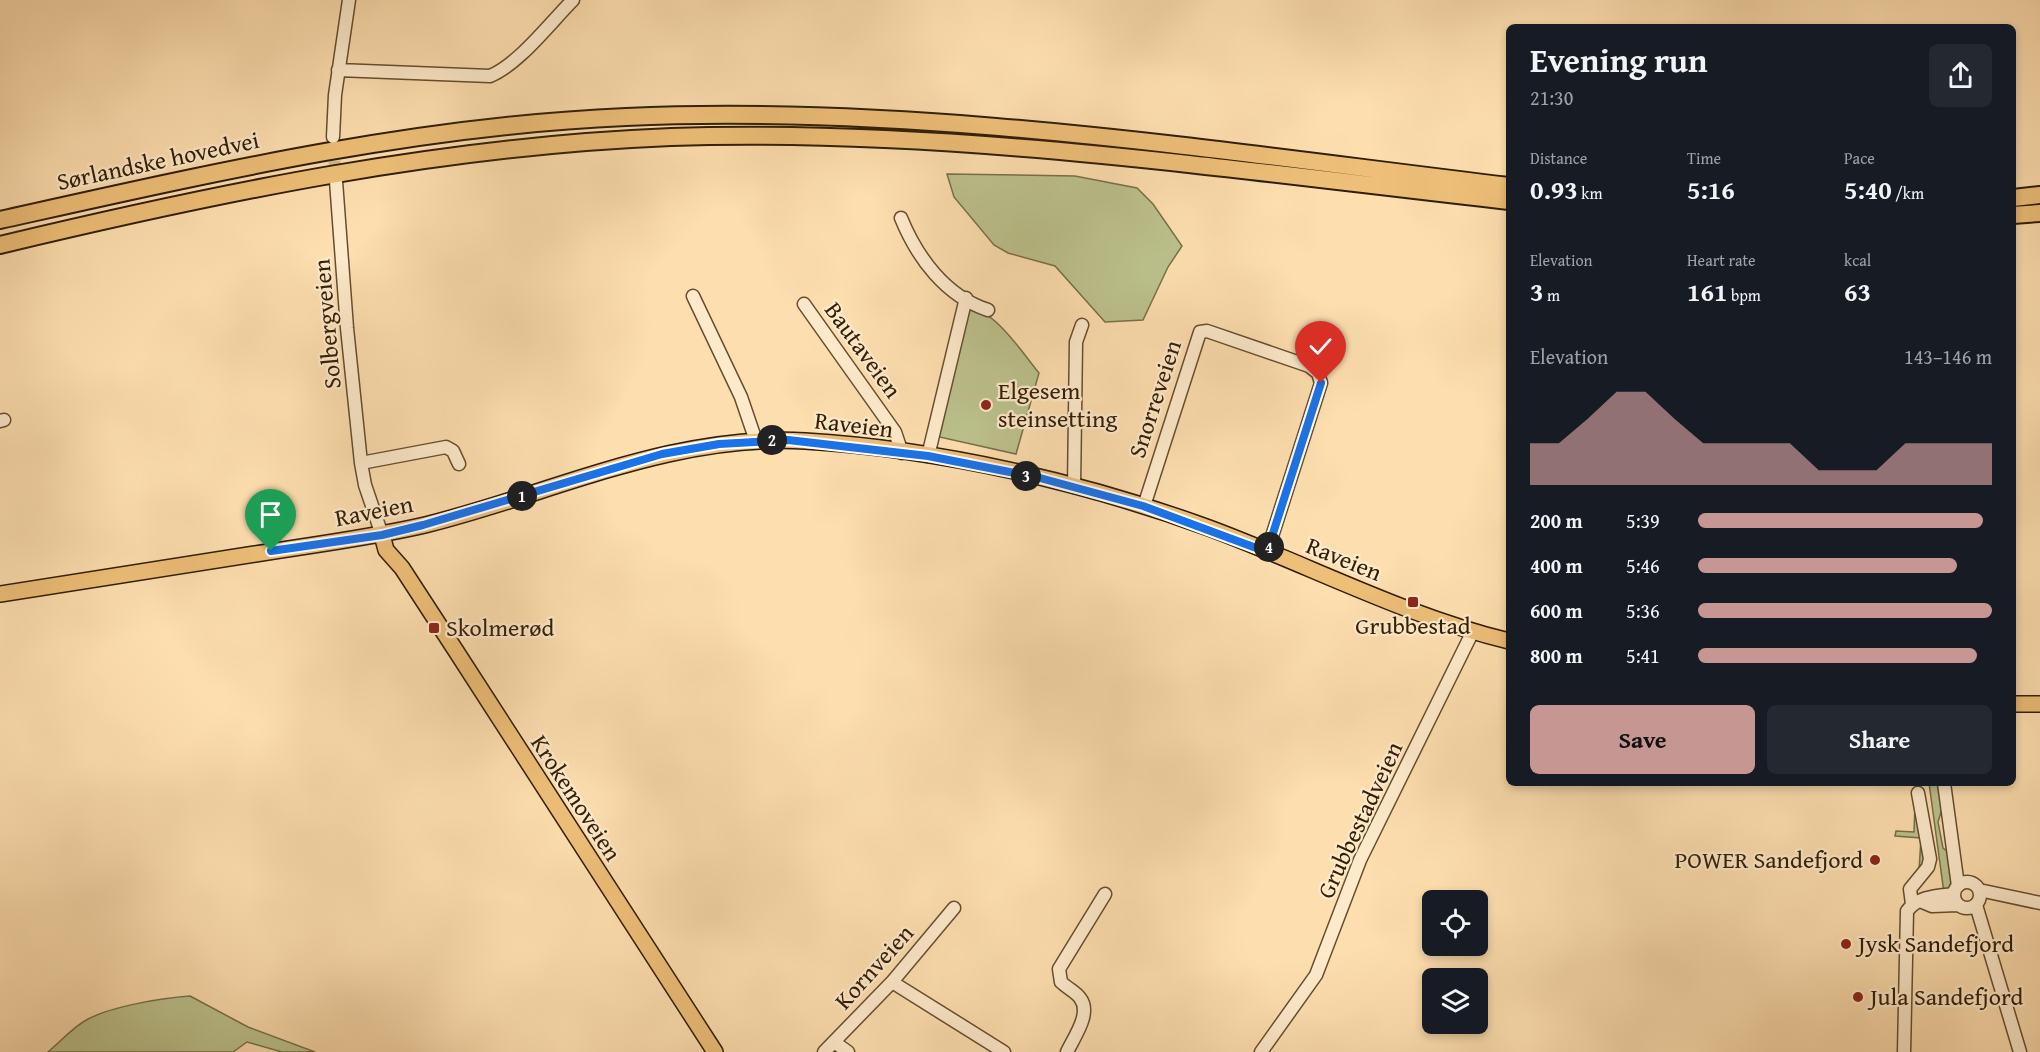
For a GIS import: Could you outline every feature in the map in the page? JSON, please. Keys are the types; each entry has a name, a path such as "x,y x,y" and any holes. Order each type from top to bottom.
{"highway":[{"name":"Sørlandske hovedvei","path":"0,220 330,144 613,118 738,115 848,116 1098,137 1506,186"},
{"name":"Sørlandske hovedvei","path":"0,245 172,204 290,181 430,159 560,144 673,137 890,138 1115,156 1506,201"},
{"path":"2016,198 2040,195"},
{"path":"2016,215 2040,213"}],"main road":[{"name":"Raveien","path":"0,594 382,535 450,518 662,454 705,446 756,441 816,442 928,456 1074,487 1143,506 1394,603 1473,631 1506,639"},
{"name":"Krokemoveien","path":"382,535 389,539 402,568 715,1052"},
{"path":"2016,704 2040,704"}],"street":[{"path":"330,144 349,0"},
{"path":"338,70 490,76 499,72 520,53 573,0"},
{"name":"Solbergveien","path":"336,180 347,328 362,463 365,485 382,535"},
{"path":"901,218 916,249 930,269 966,298 988,310"},
{"path":"693,296 741,397 756,441"},
{"path":"928,456 966,298"},
{"name":"Bautaveien","path":"804,304 895,432 902,453"},
{"path":"1074,487 1076,342 1082,325"},
{"name":"Snorreveien","path":"1143,506 1200,333 1212,333 1309,366 1318,373 1321,383 1267,552"},
{"path":"362,463 446,447 453,451 459,464"},
{"name":"Grubbestadveien","path":"1261,1052 1316,975 1360,860 1473,631"},
{"path":"1945,786 1956,854 1967,896 2003,988 2020,1052"},
{"path":"1916,903 1910,889 1928,867 1930,859 1918,794"},
{"path":"1067,1052 1083,1018 1084,1009 1080,998 1061,982 1059,969 1105,894"},
{"path":"1916,903 1932,906 1967,896 2012,898 2040,903"},
{"path":"1904,1052 1906,921 1907,911 1916,903"},
{"name":"Kornveien","path":"824,1052 892,982 954,908"},
{"path":"892,982 1004,1052"},
{"path":"834,1042 848,1052"}],"green space":[{"path":"947,174 1075,176 1137,188 1153,204 1182,246 1168,267 1143,320 1105,322 1055,266 1008,253 994,245 954,197"},
{"name":"Elgesem steinsetting","path":"969,309 978,310 998,324 1039,373 1016,454 935,436"},
{"path":"1929,786 1941,786 1942,809 1938,822 1943,848 1950,853 1953,884 1944,893"},
{"path":"1915,803 1926,853 1922,870 1919,871 1921,838 1895,836 1896,831 1914,832"},
{"path":"190,996 248,1027 315,1052 282,1052 247,1042 233,1052 48,1052 77,1026 98,1014 138,1003"}],"tunnel":[{"path":"333,143 336,181"}],"place":[{"name":"Elgesem steinsetting","path":"986,405"},
{"name":"Grubbestad","path":"1413,602"},
{"name":"Skolmerød","path":"434,628"},
{"name":"POWER Sandefjord","path":"1875,860"},
{"name":"Jysk Sandefjord","path":"1846,944"},
{"name":"Jula Sandefjord","path":"1858,997"}],"route":[{"path":"271,551 382,535 423,525 685,449 739,442 788,440 928,456 1040,478 1143,506 1208,528 1267,552 1321,383"}]}
